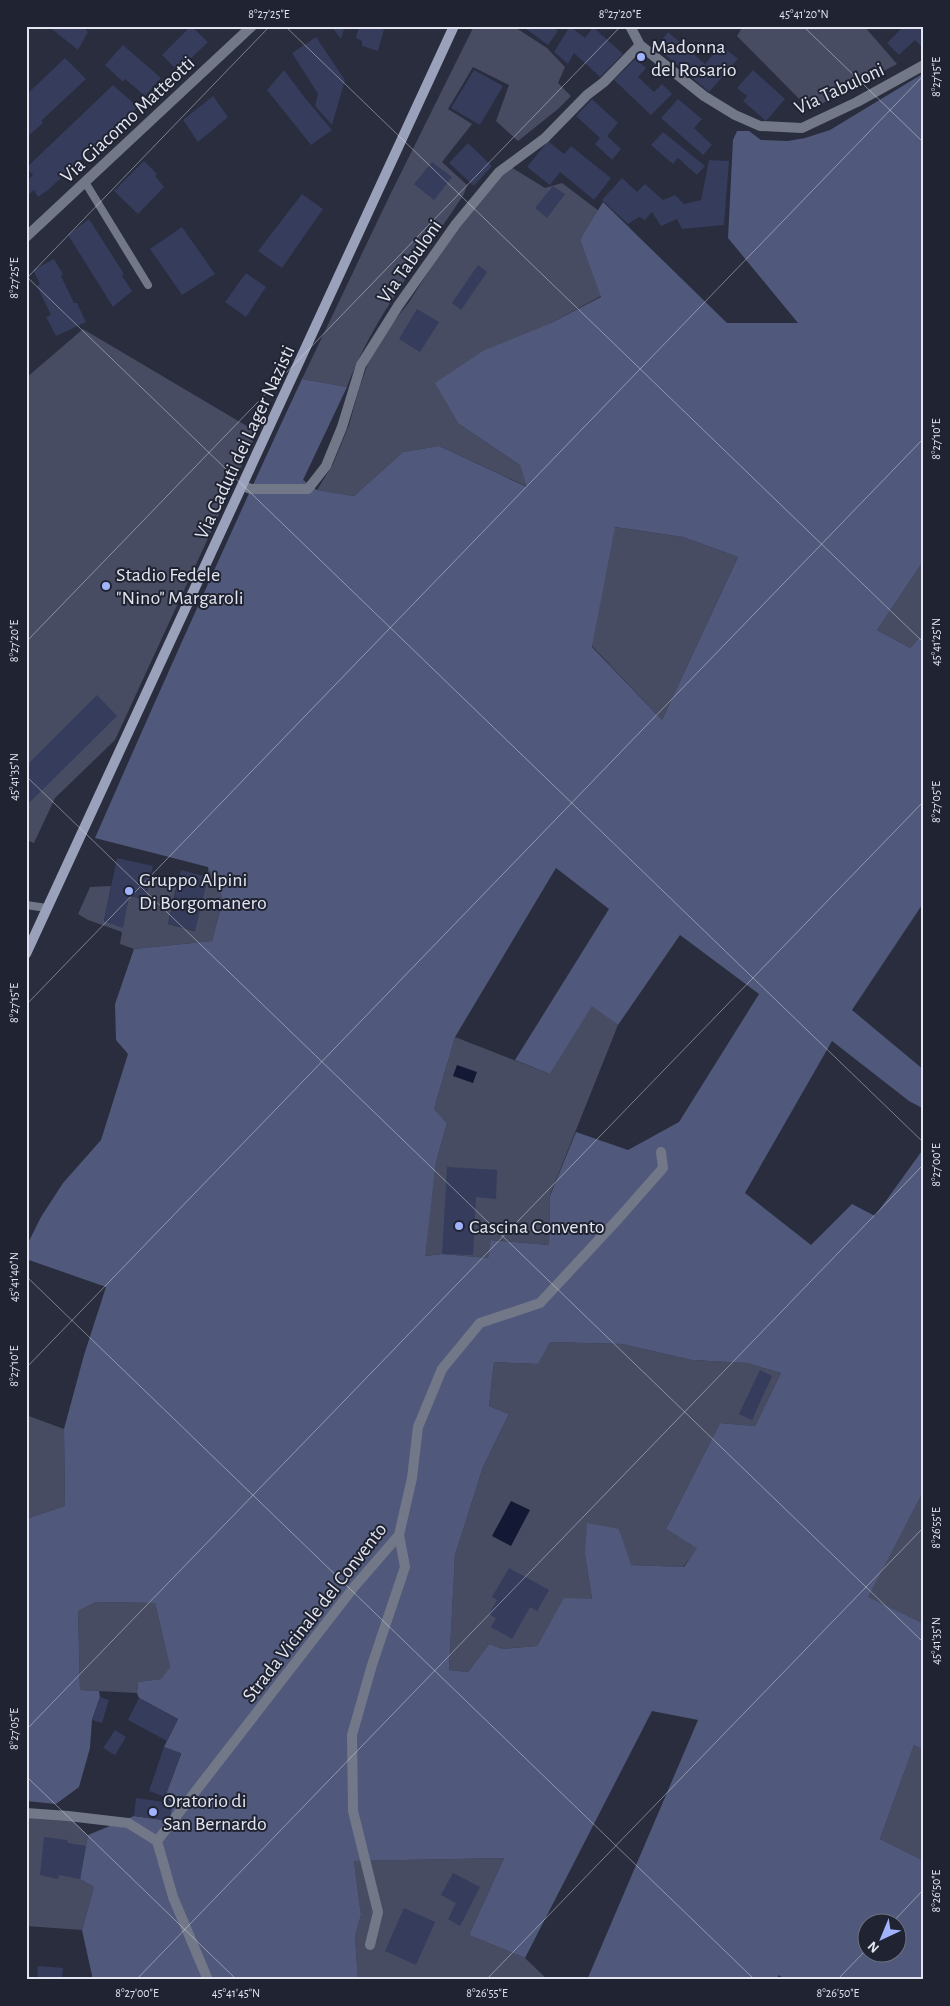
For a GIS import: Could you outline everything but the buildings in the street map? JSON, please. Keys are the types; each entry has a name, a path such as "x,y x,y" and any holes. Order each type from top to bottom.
{"main road":[{"name":"Via Caduti dei Lager Nazisti","path":"26,954 454,26"}],"street":[{"name":"Via Giacomo Matteotti","path":"26,237 252,26"},
{"name":"Via Tabuloni","path":"630,26 640,45 704,96 735,115 760,126 802,128 857,102 924,65"},
{"name":"Via Tabuloni","path":"243,486 251,489 308,489 326,466 342,427 362,365 398,306 456,224 500,172 545,138 640,45"},
{"name":"Strada Vicinale del Convento","path":"157,1841 354,1587 400,1535 412,1478 418,1427 442,1369 480,1322 540,1304 663,1168 661,1152"},
{"path":"370,1944 378,1912 353,1811 352,1735 372,1666 405,1566 400,1535"},
{"path":"26,1814 68,1816 128,1823 157,1841 173,1897 208,1980"}],"lane":[{"path":"85,182 148,285"},
{"path":"26,904 47,908"}],"shaded area":[{"path":"474,26 513,26 547,48 565,67 558,83 571,96 518,141 496,121 509,85 473,67 448,109 472,124 442,162 467,185 464,194 370,336 347,387 302,379 389,197"},
{"path":"743,26 864,26 897,64 810,110 737,36"},
{"path":"924,73 924,560 877,630 910,648 924,633 924,902 852,1010 924,1070 924,1109 909,1101 832,1041 745,1193 811,1245 852,1204 875,1216 924,1148 924,1490 868,1597 924,1624 924,1750 914,1745 880,1839 924,1861 924,1980 785,1980 779,1975 776,1980 587,1980 698,1720 652,1711 525,1958 469,1935 504,1858 354,1861 361,1915 355,1936 358,1980 93,1980 82,1930 94,1887 80,1879 88,1835 134,1816 170,1821 172,1803 165,1797 181,1754 164,1747 178,1719 139,1698 137,1693 138,1682 161,1679 170,1667 155,1603 96,1602 78,1611 80,1690 99,1691 100,1697 92,1720 90,1748 79,1787 56,1804 26,1801 26,1519 65,1506 64,1429 84,1355 106,1287 26,1259 26,1247 41,1217 63,1183 101,1140 128,1054 116,1040 115,1004 134,949 212,941 223,899 208,867 95,838 197,608 302,379 347,387 303,480 317,490 354,496 403,452 439,446 527,487 520,465 459,424 435,383 483,351 549,324 601,297 580,240 603,202 727,323 798,323 728,238 733,140 737,131 749,131 761,140 788,141 830,130","holes":["615,527 683,537 738,557 662,720 592,647","556,868 609,909 515,1060 550,1074 592,1006 618,1025 680,935 759,994 679,1122 628,1150 576,1132 550,1196 549,1245 491,1240 488,1258 442,1254 425,1256 436,1162 447,1123 434,1109 455,1037","550,1342 622,1344 692,1360 747,1363 781,1373 755,1426 720,1423 666,1529 697,1548 684,1567 631,1565 619,1529 587,1523 585,1555 592,1599 564,1598 537,1646 503,1649 489,1644 468,1672 449,1670 455,1555 483,1467 509,1414 489,1406 494,1362 538,1364"]},
{"path":"511,167 545,188 562,183 599,211 580,240 601,296 549,324 459,424 520,465 528,487 439,446 403,452 354,496 317,490 333,464 349,425 368,363 391,325 409,302 456,229 501,175"},
{"name":"Stadio Fedele \"Nino\" Margaroli","path":"83,329 257,432 115,740 55,798 34,843 26,840 26,378"},
{"path":"614,527 683,537 738,557 662,720 592,646"},
{"path":"924,560 924,633 910,648 877,630"},
{"path":"208,867 223,898 212,941 134,949 120,944 122,932 88,920 78,914 90,887 111,886 104,921 122,927 129,896 145,899 150,880 177,884 168,924 194,931 208,877"},
{"path":"592,1005 618,1025 550,1195 549,1245 492,1240 488,1258 442,1254 424,1256 436,1162 447,1123 434,1109 455,1037 550,1074"},
{"path":"457,1065 477,1072 473,1083 453,1076"},
{"path":"550,1342 622,1344 692,1360 747,1363 781,1373 755,1426 720,1423 666,1529 698,1548 683,1567 630,1565 619,1529 585,1555 592,1599 564,1599 537,1646 503,1649 489,1644 468,1672 449,1670 455,1555 483,1467 509,1414 489,1406 494,1362 537,1364"},
{"path":"26,1415 64,1429 65,1506 26,1519"},
{"path":"924,1490 924,1624 867,1597"},
{"path":"511,1501 530,1510 511,1546 492,1536"},
{"path":"96,1602 155,1603 170,1667 162,1679 138,1682 137,1693 80,1690 78,1611"},
{"path":"914,1745 924,1750 924,1861 880,1839"},
{"path":"26,1811 68,1816 88,1835 80,1879 94,1887 82,1930 26,1926"},
{"path":"504,1858 469,1935 525,1958 548,1980 358,1980 355,1936 361,1915 354,1861"}],"place":[{"name":"Madonna del Rosario","path":"641,57"},
{"name":"Stadio Fedele \"Nino\" Margaroli","path":"106,586"},
{"name":"Gruppo Alpini Di Borgomanero","path":"129,891"},
{"name":"Cascina Convento","path":"459,1226"},
{"name":"Oratorio di San Bernardo","path":"153,1812"}]}
